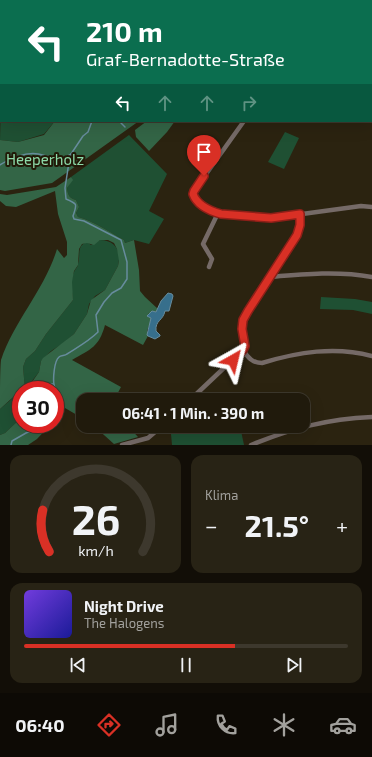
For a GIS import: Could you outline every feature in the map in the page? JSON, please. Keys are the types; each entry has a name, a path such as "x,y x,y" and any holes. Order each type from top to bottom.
{"street":[{"path":"243,122 193,194 196,200 208,209 218,213 271,218 361,206 372,207"},
{"path":"209,267 212,260 204,247 203,241 218,213"},
{"path":"197,393 243,350 245,346 242,329 243,320 297,235 300,225 300,214"},
{"path":"271,277 332,273 372,277"},
{"path":"243,350 257,363 314,351 343,352 372,356"},
{"path":"251,445 283,432 303,426 346,419 372,417"},
{"path":"122,445 144,443 155,433"}],"green space":[{"path":"0,122 54,122 44,134 18,142 0,140"},
{"name":"Heeperholz","path":"54,122 138,122 52,183 5,191 0,190 0,140 18,142 44,135"},
{"path":"146,122 174,122 149,151 136,137 135,130"},
{"path":"285,132 299,138 284,169 268,162"},
{"path":"129,135 167,174 149,211 164,219 149,244 134,240 125,243 124,240 101,227 78,217 76,213 79,207 76,200 69,196 67,190 72,180 71,177"},
{"path":"71,177 73,180 67,190 69,196 76,200 79,207 76,213 78,217 101,227 124,240 125,243 134,240 139,270 140,291 158,309 156,312 154,311 148,314 151,321 147,331 148,336 143,345 105,325 97,343 72,360 121,387 118,393 76,393 76,414 65,408 64,409 64,381 33,381 39,372 43,358 74,334 87,314 91,300 105,290 118,266 119,261 117,249 114,243 108,240 100,240 94,245 87,243 82,244 79,249 78,265 74,271 72,282 73,300 46,334 35,351 26,359 23,367 24,381 12,381 12,398 0,409 1,360 14,332 45,278 57,249 64,258 67,255 67,242 58,214 55,191 16,207 6,206 0,201 0,194 7,195 56,187"},
{"path":"100,240 113,244 118,251 118,266 105,290 95,296 89,304 87,314 74,334 51,351 41,361 39,372 32,381 24,381 23,367 26,359 35,351 46,334 73,300 72,279 78,265 80,248 87,242 91,245"},
{"path":"321,297 355,299 372,302 372,314 353,310 320,309"},
{"path":"12,399 12,426 5,433 0,435 0,409"},
{"path":"12,426 12,433 43,433 28,445 0,445 0,435 5,433"},
{"path":"102,433 134,433 138,437 114,444"},
{"path":"241,433 244,445 172,445 171,434"}],"water":[{"path":"168,293 172,294 173,296 169,311 165,311 163,317 158,322 156,331 160,336 155,339 147,335 151,318 147,316 152,311 156,312 161,301"}],"waterway":[{"path":"54,381 54,370 57,359 83,344 98,332 96,315 104,302 112,293 121,288 127,279 127,262 121,240 84,221 74,219 73,216 76,205 75,203 66,199 65,188 71,154 83,136 88,132 92,122"},
{"path":"121,122 125,127"},
{"path":"0,165 13,158 28,154 38,154 58,158 71,154"},
{"path":"11,445 12,441 26,433"}],"route":[{"path":"204,176 193,194 196,200 208,209 221,214 271,218 300,214 301,220 297,235 243,320 242,329 245,346 233,360"}]}
